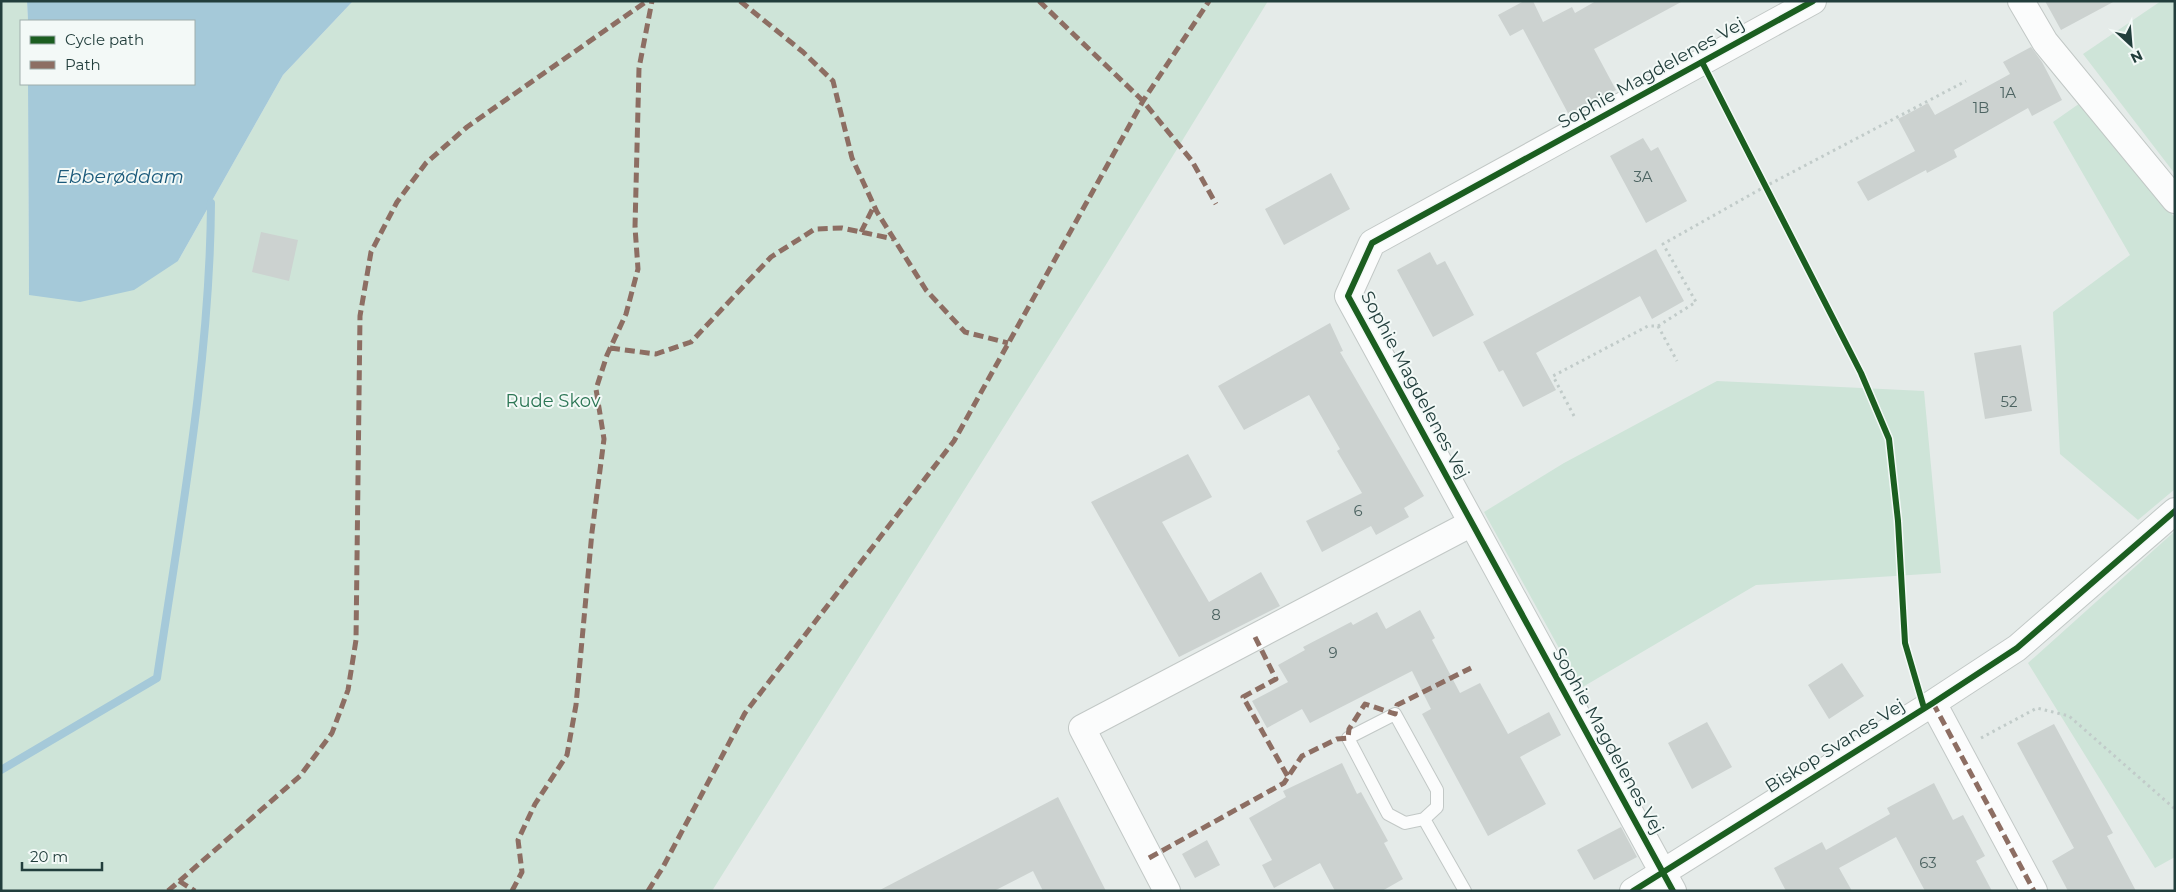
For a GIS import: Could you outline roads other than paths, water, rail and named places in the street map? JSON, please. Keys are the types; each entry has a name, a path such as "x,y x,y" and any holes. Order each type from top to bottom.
{"street":[{"name":"Sophie Magdelenes Vej","path":"1668,881 1348,296 1372,243 1813,1"},
{"path":"2021,1 2045,42 2175,200"},
{"name":"Biskop Svanes Vej","path":"1668,881 2017,648 2175,511"},
{"path":"1167,891 1082,728 1472,523"},
{"path":"1933,703 2034,891"},
{"path":"1633,891 1668,881"}],"lane":[{"path":"1395,714 1437,790 1437,807 1424,819 1405,823 1388,814 1348,738 1395,714"},
{"path":"1424,819 1465,891"}],"water":[{"name":"Ebberøddam","path":"27,1 353,1 283,75 178,261 134,290 80,302 29,295 28,85 195,85 195,20 28,20"}],"waterway":[{"path":"1,770 157,678 200,382 209,262 211,203"}],"park label":[{"name":"Rude Skov","path":"553,401"}]}
